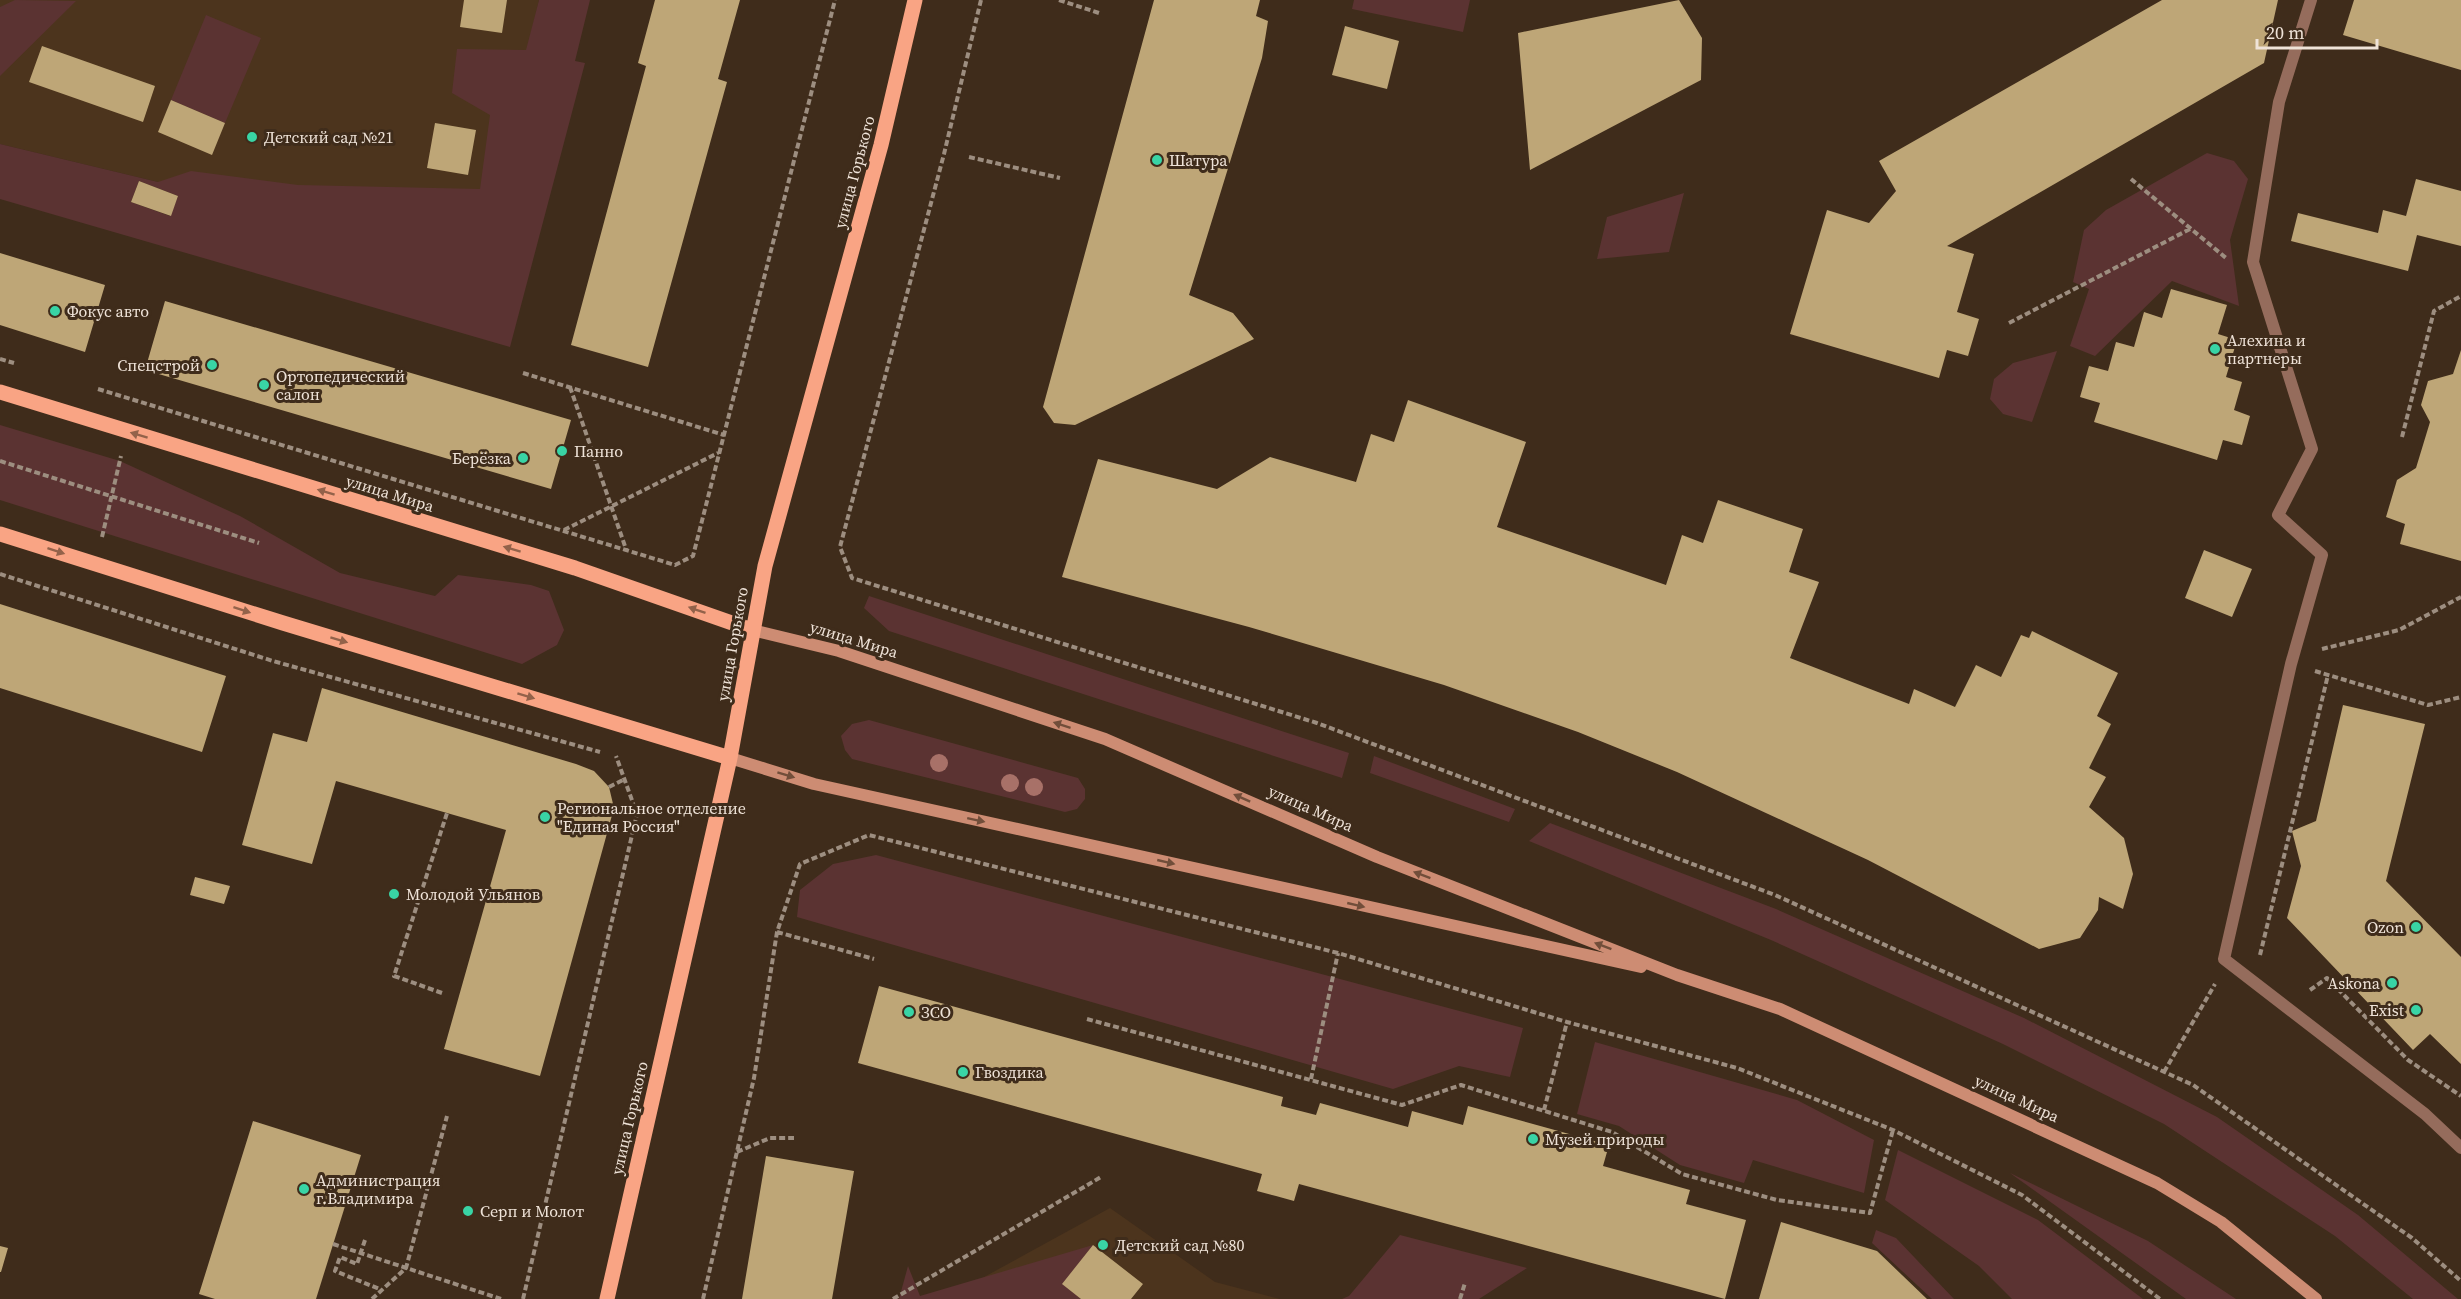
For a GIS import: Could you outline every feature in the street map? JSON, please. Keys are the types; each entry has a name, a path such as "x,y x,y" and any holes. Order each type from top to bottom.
{"main road":[{"name":"улица Горького","path":"607,1299 730,758 765,566 881,145 915,0"},
{"name":"улица Мира","path":"0,392 575,568 752,630 838,651 1105,739 1377,857 1677,975 1780,1009 2157,1183 2221,1222 2316,1299"},
{"name":"улица Мира","path":"0,534 814,784 1677,975"}],"lane":[{"path":"2311,0 2279,102 2253,261 2312,449 2278,515 2322,555 2291,664 2224,959 2425,1114 2461,1148"}],"path":[{"path":"87,386 675,565 693,556 835,0"},
{"path":"981,0 944,154 840,547 852,578 1317,723 1775,895 2193,1085 2412,1238 2461,1281"},
{"path":"1059,0 1099,13"},
{"path":"969,157 1060,178"},
{"path":"2131,179 2260,284"},
{"path":"2009,323 2190,229"},
{"path":"2402,437 2434,311 2461,296"},
{"path":"0,359 22,366"},
{"path":"523,372 724,435"},
{"path":"570,387 626,550"},
{"path":"85,601 127,431 137,401"},
{"path":"563,531 719,452"},
{"path":"0,461 259,543"},
{"path":"0,574 273,661 618,756 637,814 523,1299"},
{"path":"2321,649 2399,630 2461,597"},
{"path":"2291,664 2428,705 2461,697"},
{"path":"2254,982 2328,675"},
{"path":"609,787 625,779"},
{"path":"442,993 394,976 447,813"},
{"path":"702,1299 754,1078 777,932 800,864 869,835 1338,953 1567,1022 1737,1068 1893,1130 2022,1195 2160,1299"},
{"path":"777,932 874,959"},
{"path":"1311,1080 1338,953"},
{"path":"2286,1007 2327,978 2408,1060 2461,1096"},
{"path":"2164,1072 2211,995"},
{"path":"1087,1019 1402,1105 1461,1085 1612,1132 1682,1174 1777,1200 1870,1213 1893,1130"},
{"path":"1544,1110 1567,1022"},
{"path":"372,1299 406,1268 447,1116"},
{"path":"736,1152 770,1138 794,1138"},
{"path":"893,1299 1101,1177"},
{"path":"365,1240 357,1264 340,1257 335,1271 382,1290"},
{"path":"333,1244 501,1299"},
{"path":"1460,1299 1465,1283"}],"shaded area":[{"name":"Детский сад №21","path":"0,0 539,0 472,279 158,182 0,144"},
{"path":"15,0 76,1 0,76 0,7"},
{"path":"539,0 590,0 575,61 585,63 510,347 0,199 0,144 158,182 191,171 298,185 480,189 490,115 452,93 457,49 526,50","holes":["139,181 178,196 170,216 131,202"]},
{"path":"1354,0 1470,0 1463,32 1352,9"},
{"path":"206,15 261,38 225,123 171,100"},
{"path":"2207,153 2234,161 2248,179 2230,240 2239,306 2172,281 2095,356 2070,346 2089,289 2073,282 2084,230 2106,210"},
{"path":"1684,193 1669,252 1597,259 1607,217"},
{"path":"2057,351 2032,422 2003,414 1990,399 1994,379 2013,363"},
{"path":"0,425 120,461 240,516 340,573 435,596 458,575 531,585 549,591 564,630 557,645 522,664 0,500"},
{"path":"869,596 1349,753 1342,778 889,631 864,608"},
{"path":"869,720 1078,778 1085,789 1085,799 1077,809 1065,812 852,759 845,750 841,736 852,724"},
{"path":"1374,756 1515,809 1509,822 1370,773"},
{"path":"1550,823 1776,909 2024,1018 2217,1117 2358,1215 2458,1299 2413,1299 2335,1236 2164,1124 2003,1044 1771,940 1529,841"},
{"path":"876,855 1523,1028 1510,1077 1459,1066 1393,1089 797,917 800,890 833,864"},
{"path":"1595,1042 1797,1100 1874,1140 1864,1193 1753,1160 1744,1183 1680,1165 1619,1126 1577,1114"},
{"path":"1898,1150 2038,1220 2143,1299 2012,1299 1979,1266 1885,1200"},
{"path":"2010,1173 2148,1241 2236,1299 2186,1299"},
{"name":"Детский сад №80","path":"1110,1208 1215,1282 1280,1299 944,1299"},
{"path":"1876,1230 1896,1238 1954,1299 1932,1299 1872,1243"},
{"path":"1400,1235 1527,1268 1479,1299 1342,1299 1349,1296"},
{"path":"1093,1245 1063,1284 1081,1299 899,1299 908,1266 920,1296"}],"building":[{"path":"464,0 507,0 502,33 460,27"},
{"path":"655,0 740,0 718,79 727,82 648,367 571,345 646,66 638,63"},
{"path":"1154,0 1260,0 1256,16 1268,21 1262,58 1189,295 1233,313 1254,339 1075,425 1054,423 1043,407"},
{"path":"1679,0 1702,38 1701,80 1530,170 1518,33"},
{"path":"2162,0 2278,0 2264,63 1947,246 1974,254 1957,312 1979,319 1968,356 1947,350 1939,378 1790,334 1827,210 1869,223 1896,191 1879,161"},
{"path":"2354,0 2461,0 2461,70 2343,35"},
{"path":"1345,26 1399,41 1387,89 1332,75"},
{"path":"42,46 155,86 143,122 29,82"},
{"path":"171,100 225,123 212,155 158,132"},
{"path":"435,123 476,130 468,175 427,168"},
{"path":"2416,179 2461,191 2461,246 2417,235 2408,271 2291,241 2298,213 2378,233 2383,210 2406,216"},
{"path":"139,181 178,196 171,216 131,202"},
{"path":"0,253 105,285 85,352 0,325"},
{"path":"2171,289 2227,305 2218,334 2237,340 2226,377 2242,382 2234,410 2250,416 2242,445 2223,440 2217,460 2094,422 2100,403 2080,397 2089,366 2108,371 2116,342 2134,347 2144,312 2162,318"},
{"path":"165,301 571,420 551,489 145,370"},
{"path":"2461,350 2461,561 2400,544 2405,524 2386,517 2397,480 2416,468 2430,422 2421,405 2428,381 2453,374"},
{"path":"1408,400 1526,442 1497,527 1666,585 1682,535 1703,543 1718,500 1803,529 1789,572 1819,582 1790,658 1909,704 1914,689 1955,707 1976,665 2001,677 2021,635 2029,638 2032,631 2118,673 2097,716 2111,724 2089,768 2106,777 2089,807 2124,838 2133,874 2123,909 2099,897 2098,910 2080,938 2039,949 1868,860 1677,772 1578,732 1444,685 1249,627 1062,577 1098,459 1217,489 1270,457 1356,482 1371,434 1394,442"},
{"path":"2204,550 2252,569 2232,617 2185,598"},
{"path":"0,604 226,676 202,752 0,688"},
{"path":"322,688 576,764 594,771 609,787 614,808 540,1076 444,1049 506,830 336,781 312,864 242,845 273,733 307,742"},
{"path":"2343,705 2425,724 2386,881 2461,957 2461,1064 2430,1034 2413,1050 2287,918 2301,866 2292,831 2316,821"},
{"path":"195,877 230,886 224,904 190,895"},
{"path":"879,986 1283,1097 1281,1106 1316,1115 1320,1103 1408,1127 1412,1111 1463,1125 1468,1106 1609,1145 1603,1166 1690,1190 1686,1204 1746,1220 1725,1299 1299,1184 1294,1201 1257,1191 1262,1174 858,1063"},
{"path":"253,1121 361,1155 316,1299 215,1299 199,1294"},
{"path":"766,1156 854,1171 832,1299 742,1299"},
{"path":"1781,1222 1877,1251 1927,1299 1759,1299"},
{"path":"1093,1245 1143,1284 1131,1299 1081,1299 1062,1284"},
{"path":"0,1246 8,1248 1,1272 0,1272"}],"place":[{"name":"Детский сад №21","path":"252,137"},
{"name":"Шатура","path":"1157,160"},
{"name":"Фокус авто","path":"55,311"},
{"name":"Алехина и партнеры","path":"2215,349"},
{"name":"Спецстрой","path":"212,365"},
{"name":"Ортопедический салон","path":"264,385"},
{"name":"Панно","path":"562,451"},
{"name":"Берёзка","path":"523,458"},
{"name":"Региональное отделение \"Единая Россия\"","path":"545,817"},
{"name":"Молодой Ульянов","path":"394,894"},
{"name":"Ozon","path":"2416,927"},
{"name":"Askona","path":"2392,983"},
{"name":"Exist","path":"2416,1010"},
{"name":"ЗСО","path":"909,1012"},
{"name":"Гвоздика","path":"963,1072"},
{"name":"Музей природы","path":"1533,1139"},
{"name":"Администрация г.Владимира","path":"304,1189"},
{"name":"Серп и Молот","path":"468,1211"},
{"name":"Детский сад №80","path":"1103,1245"}]}
